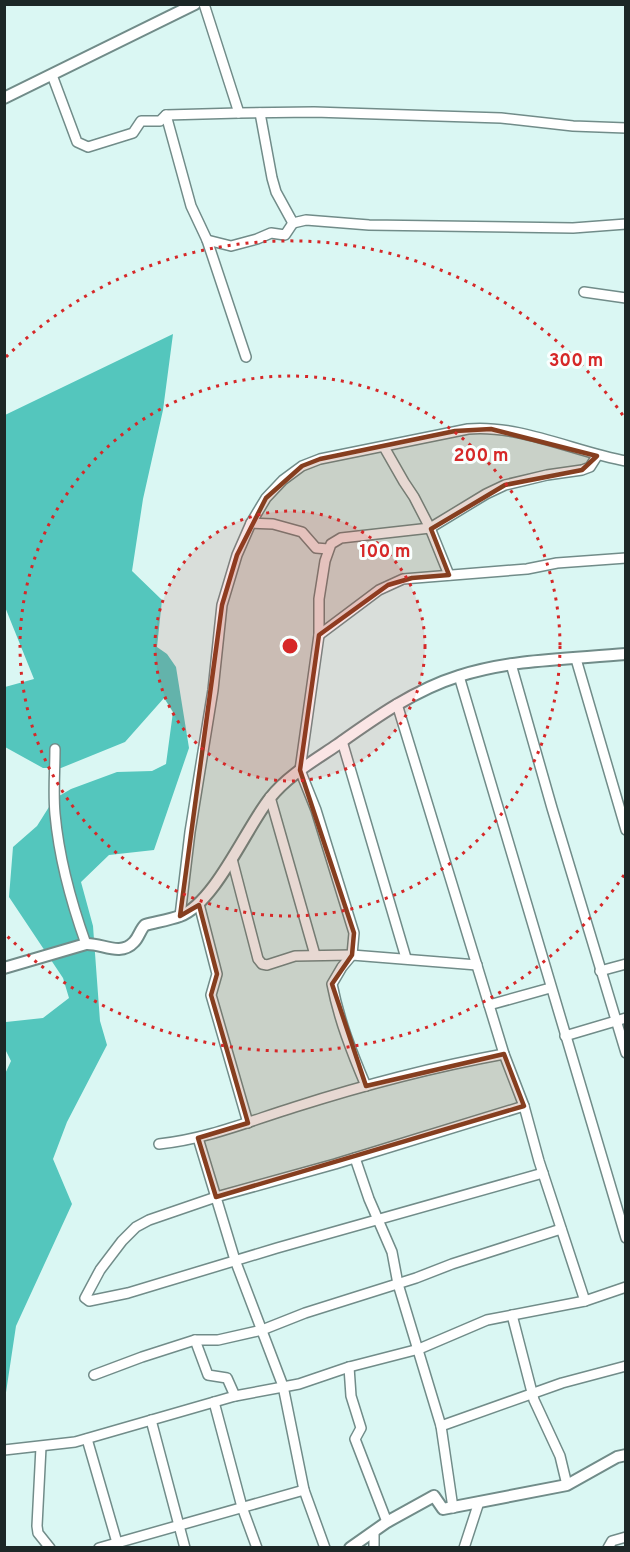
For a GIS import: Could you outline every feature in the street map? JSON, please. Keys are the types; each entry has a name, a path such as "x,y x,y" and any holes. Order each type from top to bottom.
{"street":[{"path":"4,98 195,4"},
{"path":"204,4 240,113"},
{"path":"52,75 78,142 88,147 133,133 141,121 160,121 166,115 260,113 501,118 573,126 626,128"},
{"path":"260,113 269,167 276,192 293,223"},
{"path":"166,115 191,206 207,240 246,357"},
{"path":"207,240 231,246 271,233 285,235 293,223 306,220 369,225 573,228 626,224"},
{"path":"584,292 626,298"},
{"path":"180,916 190,832 213,690 222,606 237,555 251,523 266,498 302,466 320,459 455,430 478,428 548,440 597,456 626,461"},
{"path":"384,447 430,528 449,575"},
{"path":"366,1086 351,1051 332,984 352,954 354,933 316,810 300,770 319,635 319,599 328,549 336,540 346,537 430,528 505,485 582,470 590,467 597,456"},
{"path":"251,523 273,524 302,532 316,548 328,549"},
{"path":"319,635 360,603 388,585 412,578 626,558"},
{"path":"4,968 86,944 111,949 125,948 135,941 145,925 180,916 199,904 232,859 270,797 300,770 342,741 397,705 429,688 459,676 511,664 626,654"},
{"path":"576,659 626,830"},
{"path":"511,664 600,971 621,1019 626,1053"},
{"path":"459,676 626,1238"},
{"path":"397,705 504,1054 524,1106 543,1173 585,1301"},
{"path":"342,741 406,958"},
{"path":"55,749 55,813 58,834 67,882 86,944"},
{"path":"270,797 315,955"},
{"path":"232,859 260,963 267,965 288,957 352,954 477,965"},
{"path":"199,904 217,974 211,995 248,1123"},
{"path":"600,971 626,964"},
{"path":"489,1005 550,988"},
{"path":"565,1036 621,1019"},
{"path":"159,1144 198,1138 366,1086 504,1054"},
{"path":"524,1106 177,1209 136,1227 109,1257 85,1298 89,1301 128,1293 543,1173"},
{"path":"198,1138 236,1260 283,1386 304,1490 325,1548"},
{"path":"355,1158 369,1199 392,1252 398,1284 441,1426 453,1508"},
{"path":"94,1375 195,1340 218,1340 262,1330 305,1313 561,1229"},
{"path":"4,1450 41,1447 87,1439 235,1396 299,1384 348,1367 419,1349 488,1320 585,1301 626,1287"},
{"path":"512,1315 534,1400 560,1455 567,1485"},
{"path":"195,1340 206,1373 227,1378 235,1396"},
{"path":"441,1426 533,1394 626,1366"},
{"path":"348,1367 351,1396 361,1428 355,1439 387,1522"},
{"path":"214,1402 242,1507 257,1548"},
{"path":"151,1420 185,1548"},
{"path":"87,1439 118,1545"},
{"path":"41,1447 37,1526 38,1533 50,1548"},
{"path":"350,1548 387,1522 434,1496 443,1509 567,1485 617,1457 626,1455"},
{"path":"99,1548 118,1545 178,1525 304,1490"},
{"path":"464,1548 479,1502"},
{"path":"374,1532 374,1548"},
{"path":"608,1548 612,1541 626,1537"}],"highlighted area":[{"path":"491,429 597,456 582,470 505,485 431,529 449,575 412,578 388,585 319,635 300,770 354,933 352,955 332,984 366,1086 504,1054 524,1106 216,1197 198,1138 248,1123 211,995 217,974 199,905 180,916 222,605 237,555 266,498 302,466 320,459 455,431"}],"shaded area":[{"path":"173,334 163,410 143,499 132,571 162,600 157,647 167,654 176,667 189,748 154,850 109,855 81,882 93,926 100,1021 107,1045 67,1122 53,1159 72,1204 16,1326 5,1399 4,1076 11,1061 5,1049 5,1025 6,1022 43,1018 69,998 63,978 9,897 13,847 37,826 54,799 71,789 117,772 152,771 166,764 173,712 164,698 125,742 61,768 43,768 5,747 5,687 34,679 5,607 5,415"}]}
